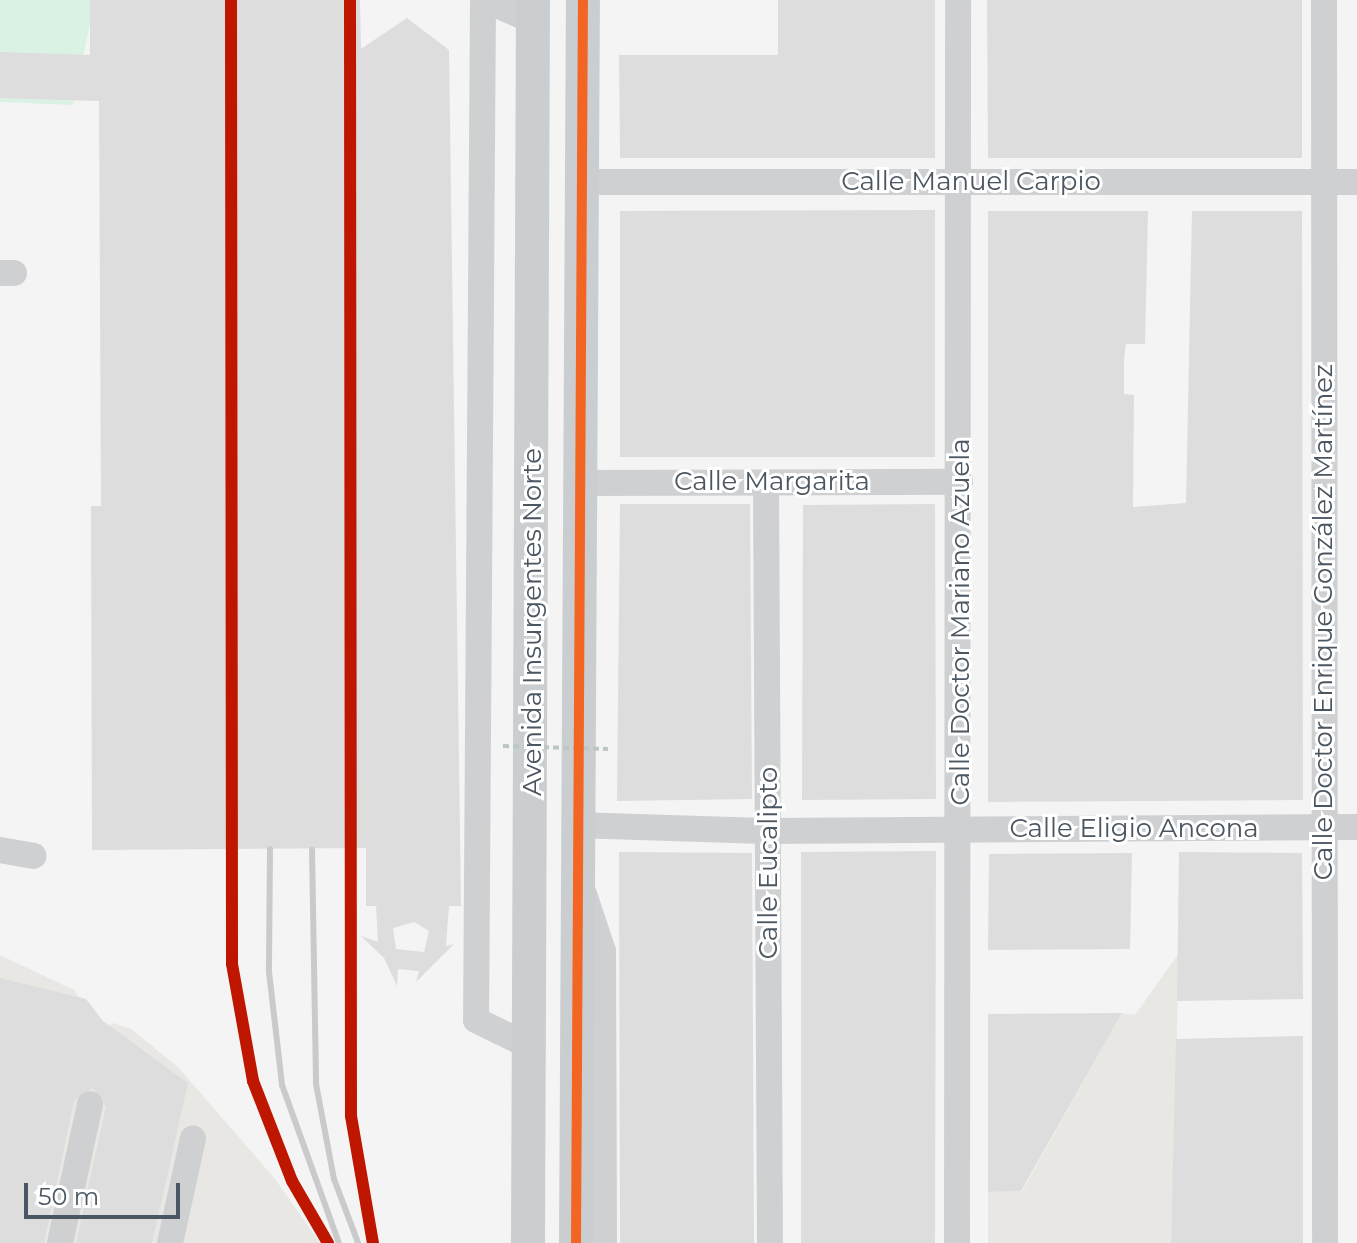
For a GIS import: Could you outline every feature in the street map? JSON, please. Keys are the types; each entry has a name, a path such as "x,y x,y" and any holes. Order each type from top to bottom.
{"main road":[{"name":"Avenida Insurgentes Norte","path":"576,1243 575,825 585,483 583,0"},
{"name":"Avenida Insurgentes Norte","path":"528,1243 533,10"}],"street":[{"path":"531,1047 476,1020 484,0 533,10"},
{"name":"Calle Doctor Mariano Azuela","path":"957,1243 962,830 958,0"},
{"name":"Calle Doctor Enrique González Martínez","path":"1324,0 1325,1243"},
{"name":"Calle Manuel Carpio","path":"585,182 1357,182"},
{"name":"Calle Eucalipto","path":"766,482 770,1243"},
{"name":"Calle Margarita","path":"585,483 960,482"},
{"name":"Calle Eligio Ancona","path":"575,825 769,831 1357,827"},
{"path":"0,850 33,856"},
{"name":"Avenida Insurgentes Norte","path":"575,865 603,951 604,1243"},
{"path":"60,1243 90,1104"},
{"path":"170,1243 193,1138"}],"path":[{"path":"503,746 608,749"}],"shaded area":[{"path":"1179,953 1171,1243 988,1243 988,1192 1022,1191 1122,1013 1135,1015"},
{"path":"0,955 74,990 101,1030 114,1023 131,1029 178,1067 275,1179 320,1243 0,1243"}],"green space":[{"path":"0,0 95,0 73,105 0,102"}],"building":[{"path":"90,0 360,0 361,49 407,18 449,50 461,906 449,906 446,946 454,944 416,982 419,971 398,969 397,986 384,958 361,936 378,942 376,906 366,906 366,848 92,850 91,506 101,506 99,101 0,98 0,52 90,55","holes":["414,922 429,931 424,952 396,949 393,928"]},
{"path":"778,0 935,0 935,158 620,158 619,55 778,55"},
{"path":"987,0 1302,0 1302,158 988,158"},
{"path":"935,210 935,457 620,457 620,211"},
{"path":"988,211 1148,211 1145,344 1126,344 1124,359 1124,394 1134,395 1133,507 1186,503 1192,211 1302,211 1303,800 988,802"},
{"path":"620,504 750,504 752,799 617,801"},
{"path":"935,504 936,799 802,800 803,505"},
{"path":"936,851 935,1243 801,1243 801,852"},
{"path":"619,852 752,853 754,1243 620,1243"},
{"path":"1179,852 1302,853 1303,999 1177,1001"},
{"path":"1132,853 1130,949 988,950 989,854"},
{"path":"0,978 86,999 103,1021 188,1083 152,1243 76,1243 106,1107 93,1088 74,1101 44,1243 0,1243"},
{"path":"1122,1013 1021,1191 988,1192 988,1014"},
{"path":"1303,1036 1303,1243 1171,1243 1176,1039"}],"railway":[{"path":"270,849 269,972 282,1085 339,1243"},
{"path":"312,850 316,1084 334,1179 358,1243"}],"transit line":[{"path":"231,0 232,964 253,1081 292,1181 328,1243"},
{"path":"350,0 351,1116 373,1243"},
{"path":"576,1243 583,0"}]}
